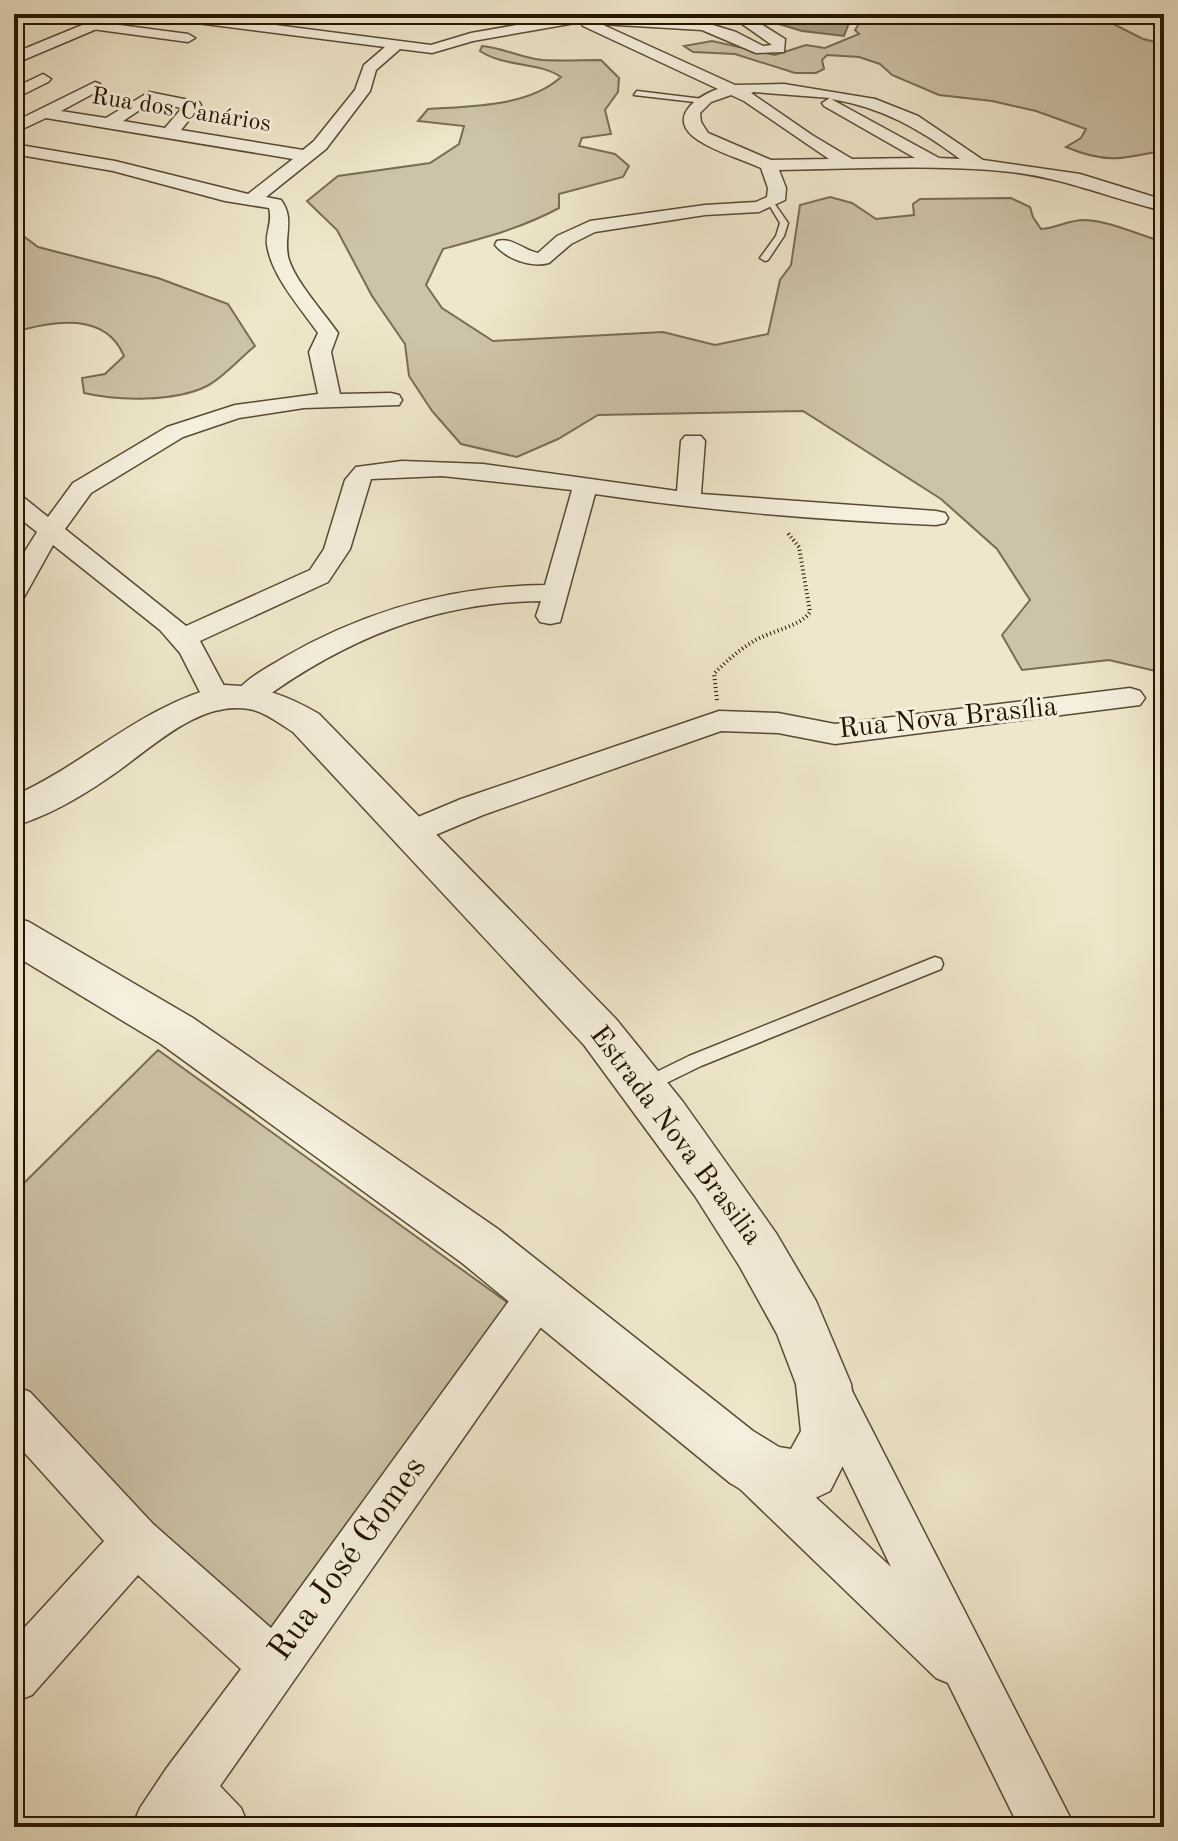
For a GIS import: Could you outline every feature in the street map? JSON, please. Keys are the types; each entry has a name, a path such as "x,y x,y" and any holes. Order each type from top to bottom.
{"street":[{"path":"14,59 124,14"},
{"path":"158,14 432,49 481,35 574,16 703,26 761,50 776,51 781,47 780,42 767,32 735,14"},
{"path":"574,16 750,98 806,139 849,164"},
{"path":"97,26 202,40"},
{"path":"254,198 278,176 308,156 362,91 369,68 395,43"},
{"path":"14,94 43,79"},
{"path":"14,128 95,87"},
{"path":"806,88 936,163"},
{"path":"977,164 942,137 902,114 862,99 806,88 733,90 703,101 692,112 693,122 702,136 769,165 977,164 1060,174 1164,206"},
{"path":"106,125 143,99 157,97 193,105 168,135"},
{"name":"Rua dos Canários","path":"46,113 308,156"},
{"path":"14,149 115,166 225,196 254,198 275,204 280,211 280,228 275,240 280,263 327,329 328,336 320,352 330,398"},
{"path":"504,245 522,256 542,259 564,240 590,227 772,203 776,200 777,188 769,165"},
{"path":"1129,193 1152,185"},
{"path":"14,593 50,530 90,481 119,468 175,432 235,412 330,398 391,400"},
{"path":"688,500 693,441"},
{"path":"183,638 319,576 330,564 337,549 357,480 364,472 403,470 503,474 759,509 936,518"},
{"path":"14,812 69,784 167,719 233,696 315,650 410,611 468,597 552,605 585,486"},
{"path":"14,502 150,608 183,638 233,696"},
{"name":"Estrada Nova Brasilia","path":"233,696 290,711 306,723 477,906 550,977 645,1086 757,1244 793,1313 825,1386 1048,1827"},
{"name":"Rua Nova Brasília","path":"719,721 778,723 835,734 1130,698"},
{"path":"410,833 472,807 719,721"},
{"name":"Estrada Nova Brasilia","path":"14,934 177,1031 468,1238 540,1293 733,1451 972,1677"},
{"name":"Rua José Gomes","path":"172,1808 540,1293"},
{"path":"733,1451 765,1473 785,1477 807,1474 824,1460 829,1447 830,1417 825,1386"},
{"path":"14,1408 136,1541 273,1664"},
{"path":"14,1677 136,1541"},
{"path":"172,1808 222,1827"}],"lane":[{"path":"637,93 703,101"},
{"path":"765,258 780,236 784,223 772,203"},
{"path":"645,1086 695,1061 935,964"}],"path":[{"path":"719,721 714,674 727,658 772,629 805,620 810,612 799,547 791,535 759,509"}],"shaded area":[{"path":"745,14 796,14 849,23 844,36 802,31"},
{"path":"921,14 1094,14 1143,39 1164,44 1164,150 1115,158 1092,156 1066,147 1081,138 1086,129 1036,111 992,101 939,95 892,75 880,64 859,57 827,55 822,60 824,69 816,73 795,73 735,54 693,52 684,46 712,41 775,55 806,45 825,48 859,34 855,30 860,22"},
{"path":"482,46 543,60 601,60 619,78 618,92 605,110 611,134 582,138 579,146 615,154 629,166 623,177 559,194 559,208 545,215 502,232 443,249 426,285 442,308 493,341 663,332 715,345 768,334 780,280 791,265 800,205 830,197 852,203 876,219 914,215 913,204 920,199 1011,198 1030,207 1041,229 1078,220 1094,221 1164,242 1164,673 1109,660 1022,670 1002,635 1030,600 997,549 941,499 803,411 598,415 558,439 517,457 461,444 432,411 409,376 405,344 372,296 337,230 307,201 338,176 430,163 459,144 464,126 418,121 428,109 516,100 548,87 561,77 490,56 480,51"},
{"path":"14,229 38,247 158,278 228,304 255,346 220,378 194,391 146,398 113,398 84,393 82,378 105,374 124,356 104,332 91,326 61,323 14,332"},
{"path":"158,1050 540,1326 267,1687 14,1416 14,1193"}]}
